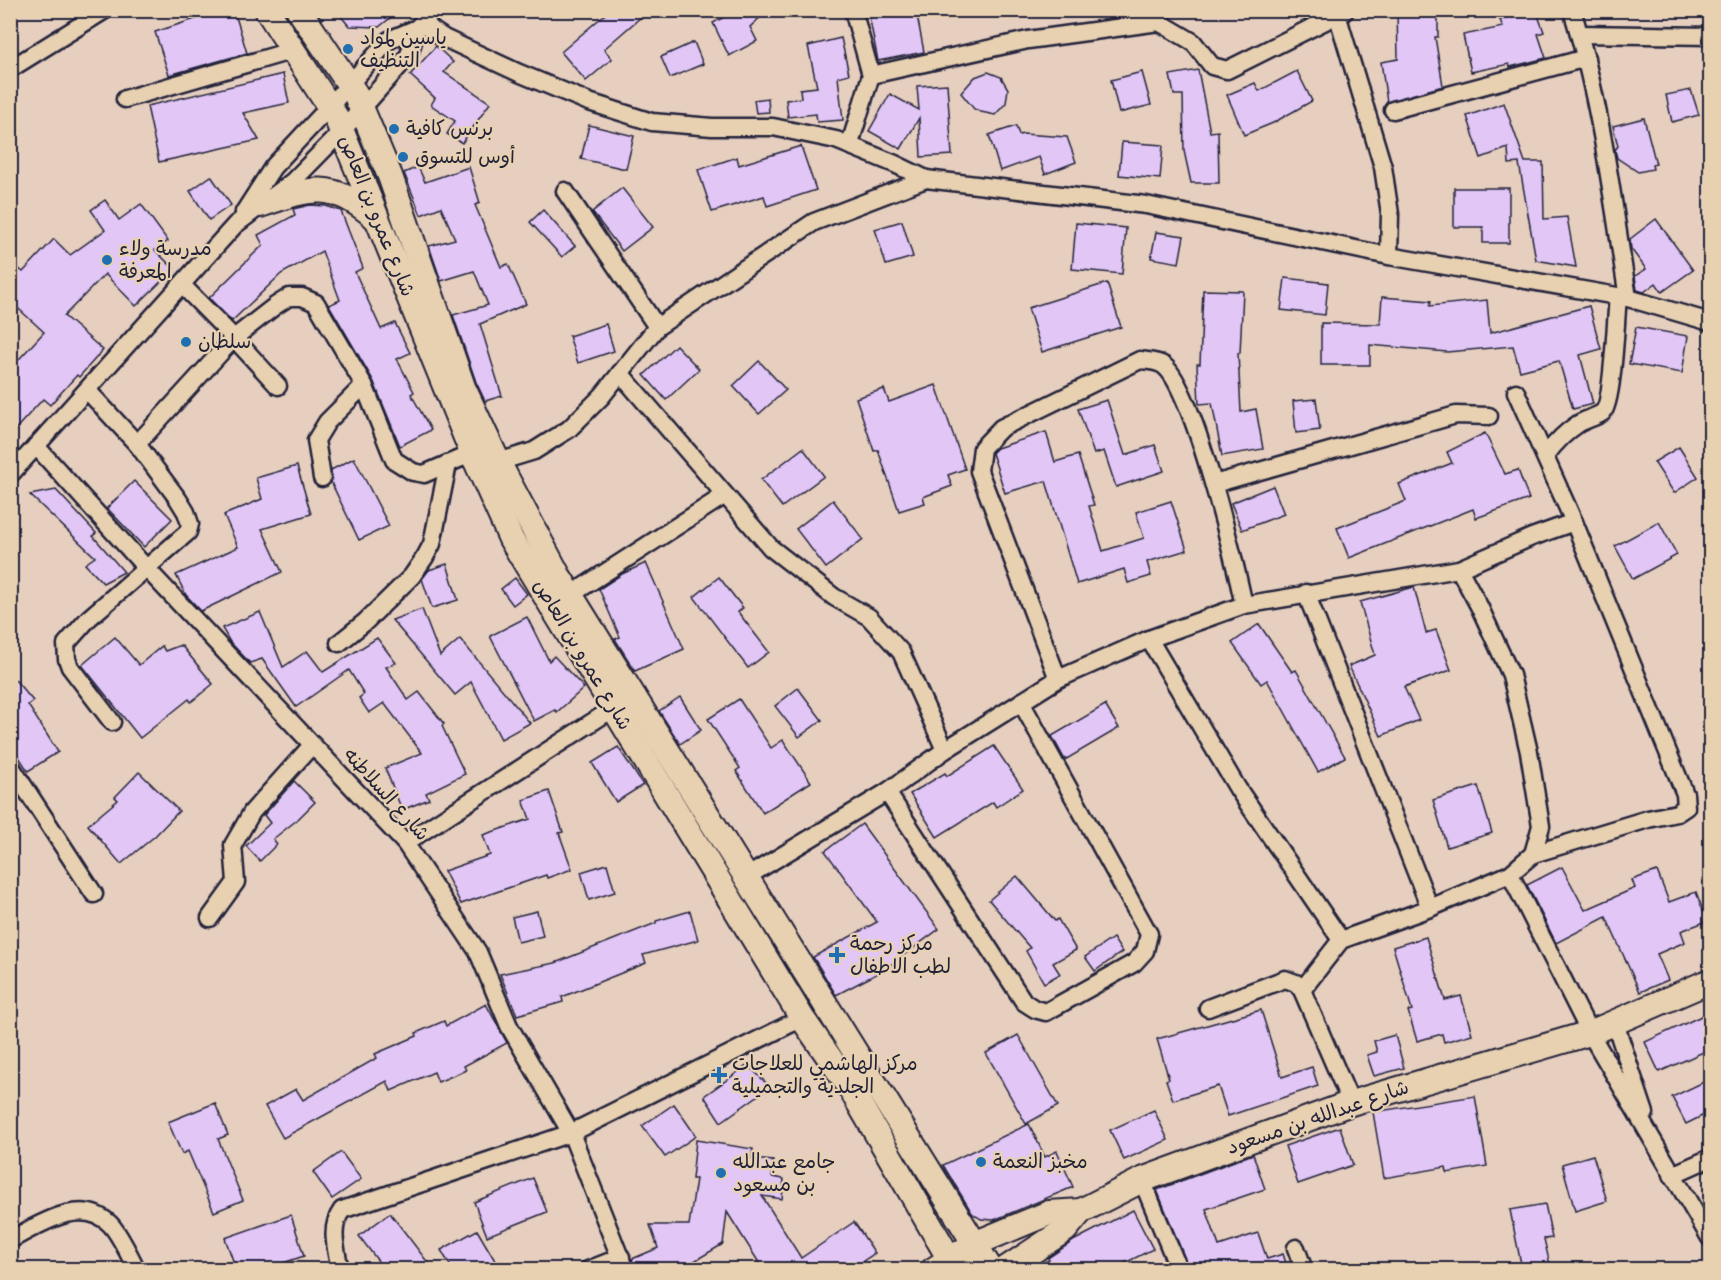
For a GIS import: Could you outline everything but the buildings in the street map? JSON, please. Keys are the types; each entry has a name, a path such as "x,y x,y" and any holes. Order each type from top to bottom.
{"street":[{"path":"10,69 105,10"},
{"name":"شارع عمرو بن العاص","path":"267,10 330,106 342,131 473,453 512,539 802,1018 849,1086 946,1266"},
{"path":"299,10 355,93 390,176 463,387 498,462 558,575 748,876 991,1269"},
{"path":"850,144 871,75 853,10"},
{"path":"1545,456 1559,438 1603,412 1608,401 1623,297 1615,213 1586,58 1572,10"},
{"path":"871,75 1028,40 1157,16 1193,42 1212,66 1227,70 1342,12 1383,167 1390,214 1389,256"},
{"path":"11,472 235,225 273,167 389,40 424,20"},
{"path":"235,225 292,182 342,131 409,54 424,20"},
{"path":"424,20 432,30 444,38 519,73 589,102 652,122 712,127 773,127 850,144 926,179 1146,204 1389,256 1623,297 1710,322"},
{"path":"1579,34 1710,36"},
{"path":"125,99 294,50"},
{"path":"1393,110 1586,58"},
{"path":"498,462 534,451 569,429 602,396 657,327 814,222 926,179"},
{"path":"260,205 300,191 316,189 338,193 357,201 376,218"},
{"path":"565,191 657,327"},
{"path":"182,285 278,386"},
{"path":"137,444 234,338 274,306 289,297 302,297 316,303 364,385 394,460 413,472 424,474 473,453"},
{"path":"1058,679 979,471 982,448 1001,428 1140,360 1162,364 1174,379 1186,402 1214,484 1244,605"},
{"path":"620,373 771,548 834,597 869,617 901,652 945,750"},
{"path":"322,478 316,440 327,422 364,385"},
{"path":"87,390 137,444 178,499 190,524 188,532 89,618 66,644 70,668 112,722"},
{"path":"1302,990 1341,940 1430,909 1510,874 1533,854 1648,819 1677,813 1686,807 1685,794 1574,522 1516,392"},
{"path":"1214,484 1456,415 1488,416"},
{"name":"شارع السلاطنه","path":"36,446 147,569 405,843 478,952 509,1026 571,1133 623,1263"},
{"path":"339,643 365,622 412,576 425,557 432,544 448,464"},
{"path":"572,594 725,495"},
{"path":"748,876 886,792 945,750 1058,679 1149,639 1244,605 1459,569 1532,537 1574,522"},
{"path":"1459,569 1511,675 1529,752 1541,826 1533,854"},
{"path":"1306,593 1430,909"},
{"path":"1149,639 1238,789 1341,940"},
{"path":"886,792 1024,1002 1035,1010 1046,1012 1134,963 1145,951 1149,934 1021,702"},
{"path":"405,843 614,708"},
{"path":"210,918 236,882 233,845 252,812 312,745"},
{"path":"10,765 94,894"},
{"path":"1510,874 1590,1033 1710,1238"},
{"path":"1208,1008 1285,979 1296,983 1302,990 1351,1103"},
{"name":"شارع عبدالله بن مسعود","path":"946,1266 974,1244 1049,1213 1081,1211 1142,1180 1351,1103 1590,1033 1710,981"},
{"path":"340,1269 334,1233 336,1219 342,1210 571,1133 802,1018"},
{"path":"1616,1023 1656,1145"},
{"path":"1672,1175 1710,1158"},
{"path":"1142,1180 1179,1269"},
{"path":"1004,1269 1065,1230 1081,1211"},
{"path":"10,1240 53,1218 75,1212 99,1216 112,1225 137,1269"},
{"path":"1296,1248 1304,1269"},
{"path":"588,1269 623,1263"}],"place":[{"name":"ياسين لمواد التنظيف","path":"348,49"},
{"name":"برنس كافية","path":"394,129"},
{"name":"أوس للتسوق","path":"403,157"},
{"name":"مدرسة ولاء المعرفة","path":"107,260"},
{"name":"سلطان","path":"186,342"},
{"name":"مركز رحمة لطب الاطفال","path":"837,955"},
{"name":"مركز الهاشمي للعلاجات الجلدية والتجميلية","path":"719,1075"},
{"name":"مخبز النعمة","path":"981,1162"},
{"name":"جامع عبدالله بن مسعود","path":"721,1173"}]}
